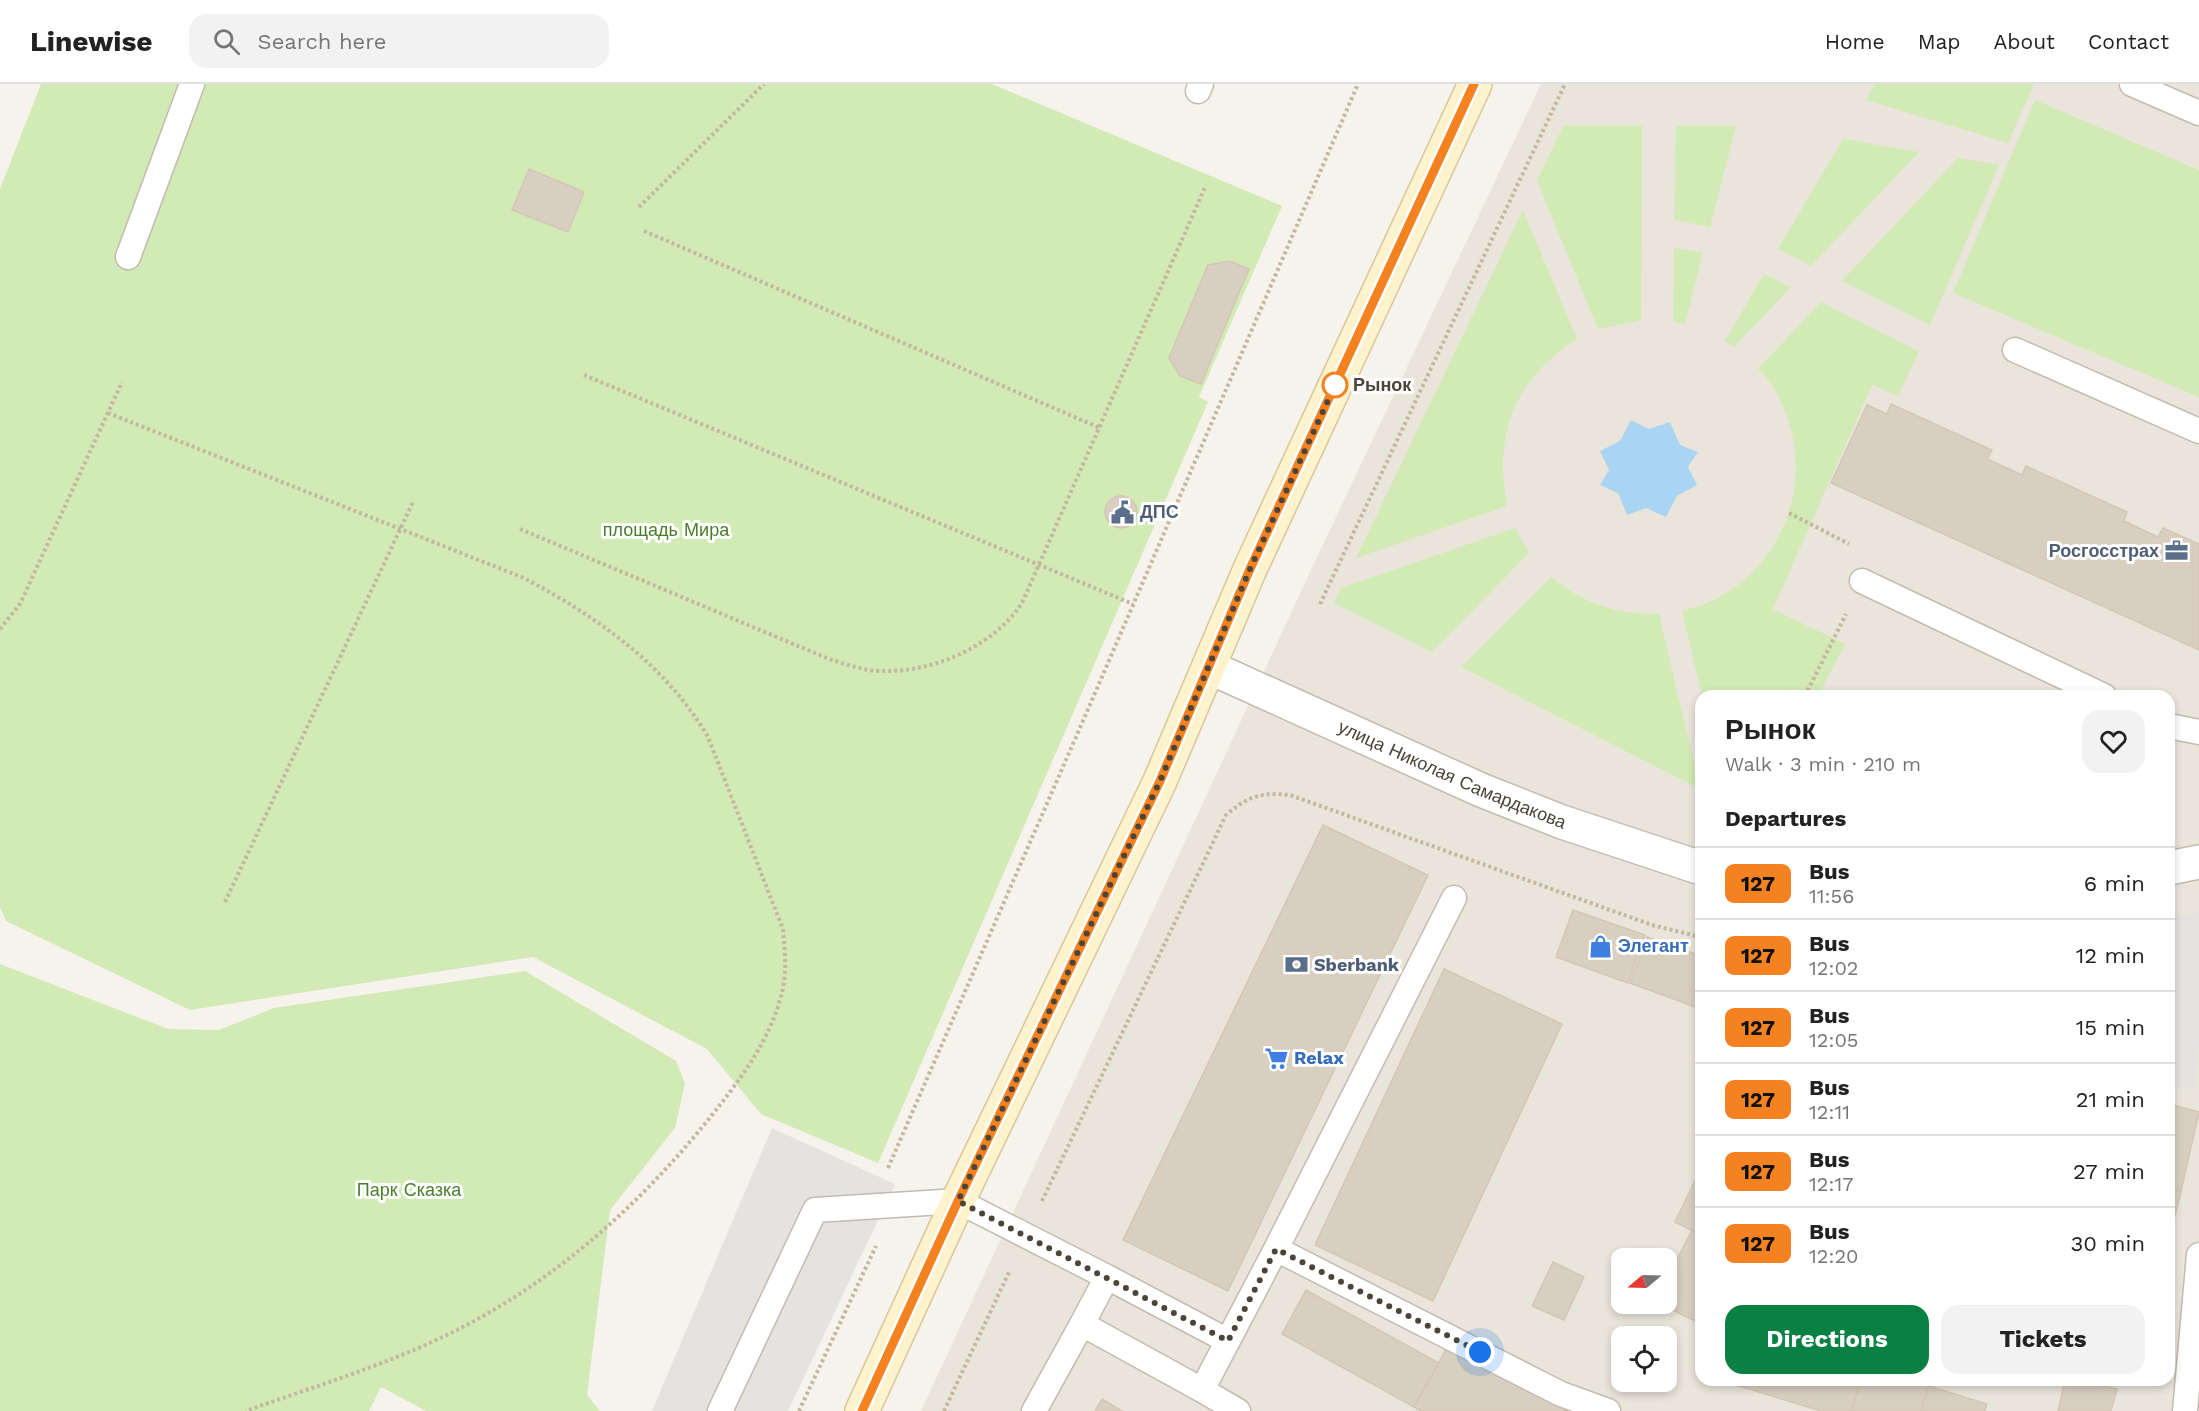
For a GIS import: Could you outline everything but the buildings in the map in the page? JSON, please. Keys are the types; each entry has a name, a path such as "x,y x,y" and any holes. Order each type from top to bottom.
{"main road":[{"path":"862,1411 958,1201 1160,781 1250,569 1474,84"}],"street":[{"name":"улица Николая Самардакова","path":"1209,667 1481,790 1562,822 1695,866"},
{"path":"2175,867 2199,862"}],"lane":[{"path":"128,257 192,84"},
{"path":"2132,84 2199,113"},
{"path":"2015,350 2199,431"},
{"path":"1862,582 2091,690"},
{"path":"2175,727 2199,732"},
{"path":"1202,1390 1454,898"},
{"path":"720,1411 815,1210 958,1201 1228,1341"},
{"path":"1276,1249 1562,1394 1608,1411"},
{"path":"2185,1411 2198,1270"},
{"path":"1034,1411 1107,1277"},
{"path":"1082,1324 1238,1411"}],"path":[{"path":"639,207 764,84"},
{"path":"799,1411 882,1234 886,1171 1358,84"},
{"path":"1320,604 1565,84"},
{"path":"520,529 829,659 868,670 888,672 908,670 934,663 978,646 1012,619 1022,603 1206,185"},
{"path":"644,231 1100,428"},
{"path":"584,375 1133,604"},
{"path":"0,629 20,604 122,382"},
{"path":"108,413 524,578 567,601 611,630 645,658 694,711 708,737 783,929 787,961 782,992 773,1019 752,1059 728,1095 695,1137 638,1198 568,1259 532,1286 488,1313 395,1356 246,1411"},
{"path":"225,902 413,502"},
{"path":"1789,513 1852,547 1862,582 1808,690"},
{"path":"944,1411 1226,815 1240,803 1256,796 1273,793 1290,795 1652,926 1695,937"}],"shaded area":[{"path":"1541,84 2199,84 2199,1411 921,1411 1310,572"},
{"path":"2199,912 2199,1044 2193,1091 2175,1087 2175,918"},
{"path":"772,1128 895,1184 788,1411 652,1411"}],"green space":[{"name":"площадь Мира","path":"41,84 992,84 1282,206 1199,397 1208,402 878,1163 761,1114 707,1049 533,957 190,1010 6,921 0,907 0,189"},
{"path":"1875,84 2034,84 2008,143 1866,100"},
{"path":"2035,100 2199,170 2199,397 1953,293"},
{"path":"1563,126 1642,126 1641,320 1598,329 1537,181"},
{"path":"1676,126 1736,126 1710,227 1674,220"},
{"path":"1843,139 1919,152 1811,266 1778,249"},
{"path":"1958,158 1999,165 1930,325 1842,281"},
{"path":"1523,210 1577,339 1537,372 1523,391 1513,411 1503,455 1507,506 1356,558"},
{"path":"1674,248 1703,253 1685,324 1673,322"},
{"path":"1764,274 1791,287 1734,347 1725,341"},
{"path":"1821,302 1919,351 1898,396 1872,385 1773,609 1845,644 1821,690 1701,690 1682,611 1720,597 1742,582 1760,564 1775,543 1786,520 1793,496 1796,471 1794,445 1780,399 1773,386 1758,369"},
{"path":"1515,528 1529,553 1432,652 1334,603 1341,588"},
{"path":"1551,577 1575,594 1601,606 1629,612 1659,614 1695,768 1695,786 1461,667"},
{"name":"Парк Сказка","path":"0,964 168,1029 219,1030 274,1008 525,971 676,1061 685,1084 675,1128 610,1210 587,1395 600,1411 426,1411 381,1387 369,1411 0,1411"}],"water":[{"path":"1631,420 1649,429 1670,422 1680,445 1698,452 1688,467 1697,485 1677,496 1666,517 1646,508 1627,515 1618,493 1600,485 1609,470 1600,451 1620,441"}],"bus line":[{"name":"127","path":"862,1411 958,1201 1160,781 1250,569 1474,84"}],"place":[{"name":"Рынок","path":"1335,385"},
{"name":"ДПС","path":"1122,512"},
{"name":"Росгосстрах","path":"2177,551"},
{"name":"Элегант","path":"1600,946"},
{"name":"Sberbank","path":"1296,965"},
{"name":"Relax","path":"1276,1058"}],"route":[{"path":"1335,385 1338,379 1250,569 1160,781 958,1201 1228,1341 1276,1249 1480,1352"}]}
